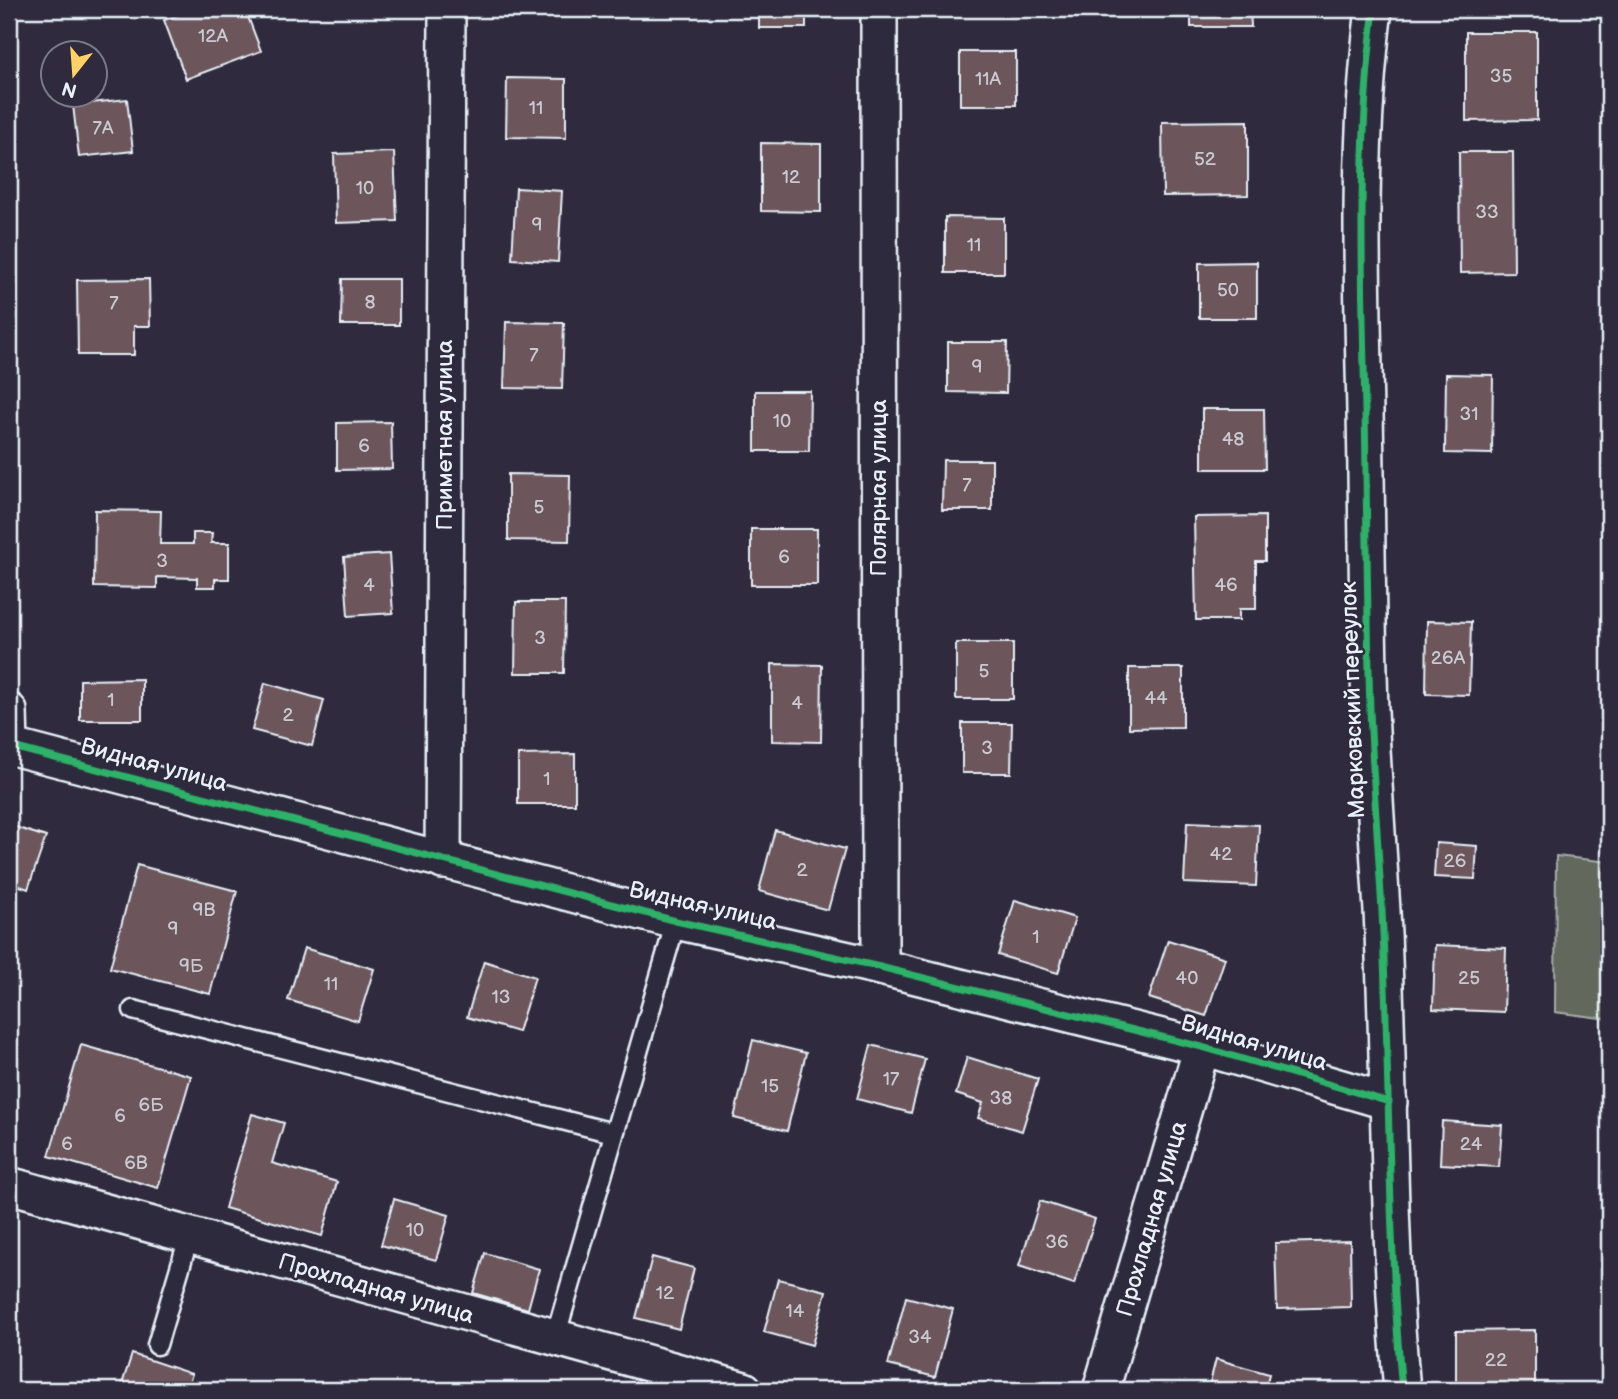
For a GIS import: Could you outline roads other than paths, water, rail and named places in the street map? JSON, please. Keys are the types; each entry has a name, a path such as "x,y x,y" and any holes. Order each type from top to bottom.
{"street":[{"name":"Приметная улица","path":"443,861 447,9"},
{"name":"Полярная улица","path":"878,9 880,967"},
{"name":"Марковский переулок","path":"1374,9 1366,75 1361,237 1370,711 1385,974 1392,1269 1402,1390"},
{"path":"9,711 9,746"},
{"name":"Видная улица","path":"9,746 676,921 880,967 1202,1047 1389,1102"},
{"name":"Прохладная улица","path":"1101,1390 1202,1047"},
{"name":"Прохладная улица","path":"9,1185 744,1390"}],"lane":[{"path":"555,1339 676,921"},
{"path":"133,1010 613,1133"},
{"path":"157,1345 189,1237"}]}
